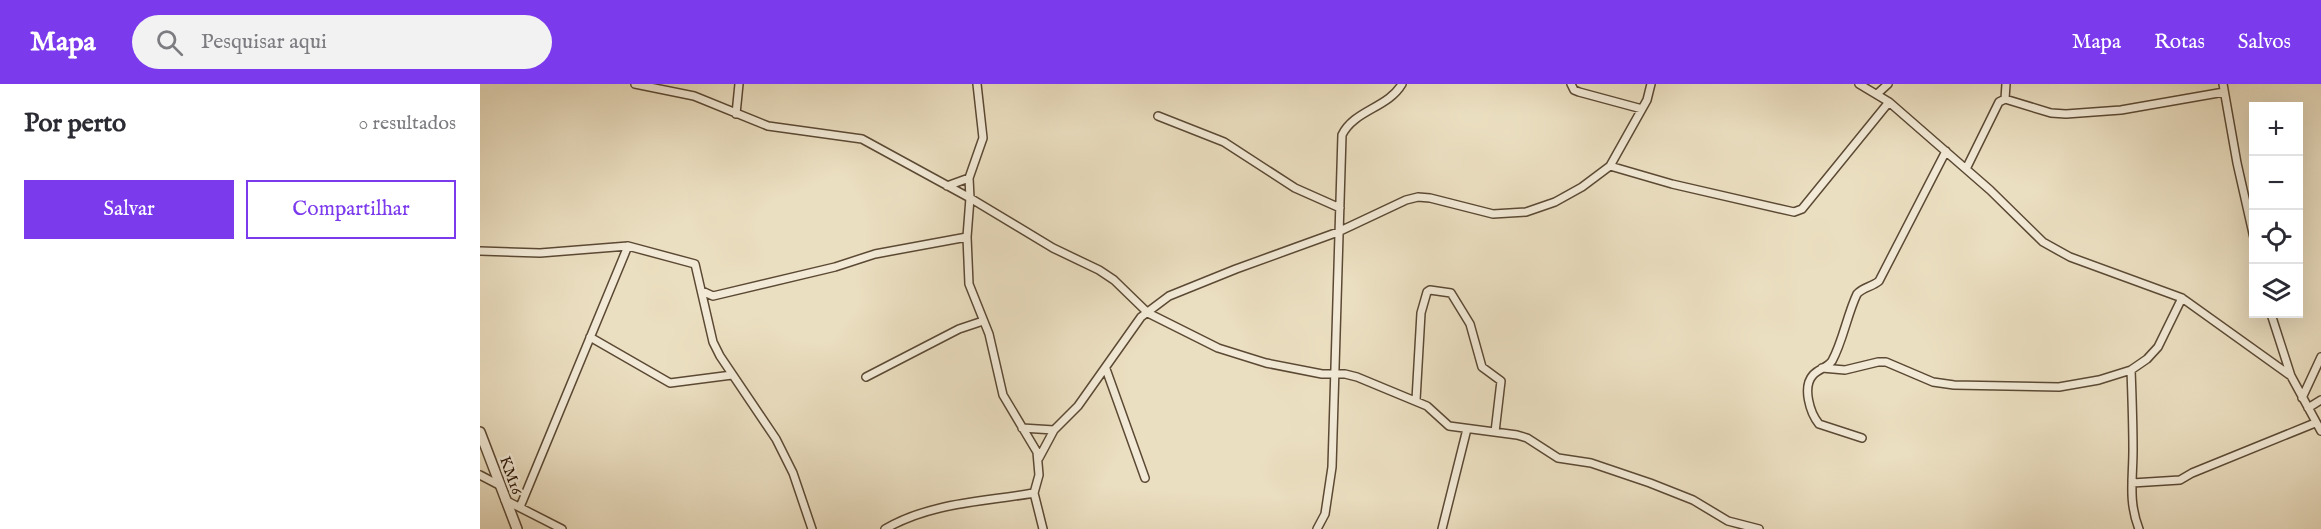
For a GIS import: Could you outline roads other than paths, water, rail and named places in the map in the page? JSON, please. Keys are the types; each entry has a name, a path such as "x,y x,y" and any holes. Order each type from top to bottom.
{"street":[{"path":"635,84 694,96 736,114 781,129 858,137 970,198 1053,248 1099,270 1114,280 1148,313 1218,348 1244,357 1322,374 1345,374 1357,377 1416,400 1427,406 1449,426 1527,438 1558,458 1591,463 1650,483 1693,500 1728,521 1759,529"},
{"path":"736,114 739,84"},
{"path":"978,84 983,138 969,178 967,237 969,284 989,334 1003,395 1039,458"},
{"path":"1317,529 1325,514 1332,467 1342,135 1346,127 1355,119 1389,99 1402,84"},
{"path":"1571,84 1574,90 1579,92 1642,109"},
{"path":"1043,529 1034,493 1039,475 1039,458 1053,430 1078,406 1141,317 1169,296 1338,232 1406,200 1418,197 1446,201 1493,214 1526,212 1548,205 1574,192 1610,166 1647,100 1650,84"},
{"path":"1859,84 1889,102 1966,169 2043,243 2056,251 2182,298 2290,376"},
{"path":"1876,94 1888,84"},
{"path":"2005,99 2006,84"},
{"path":"2223,84 2249,219"},
{"path":"1966,169 1999,102 2005,99 2066,114 2121,110 2224,92"},
{"path":"1610,166 1682,187 1794,212 1802,209 1889,102"},
{"path":"1158,116 1224,142 1295,188 1340,208"},
{"path":"1862,438 1819,424 1812,415 1808,394 1809,383 1812,376 1832,361 1857,294 1860,290 1871,287 1879,281 1946,152"},
{"path":"947,186 969,178"},
{"path":"702,291 713,296 835,267 875,254 967,237"},
{"path":"480,251 540,253 628,246 694,264 713,342 732,375 776,439 793,474 812,529"},
{"path":"520,507 628,246"},
{"path":"1416,400 1422,307 1427,292 1446,291 1451,293 1467,319 1482,367 1501,381 1495,432"},
{"path":"705,307 713,296"},
{"path":"1822,368 1845,370 1886,362 1936,383 2031,387 2079,384 2131,370 2147,359 2158,347 2182,298"},
{"path":"2272,318 2290,376 2321,431"},
{"path":"866,377 951,333 983,321"},
{"path":"590,337 670,384 732,375"},
{"path":"2302,398 2321,357"},
{"path":"1106,369 1145,478"},
{"path":"2131,370 2131,503 2139,529"},
{"path":"2308,408 2321,400"},
{"path":"2132,483 2180,480 2315,423"},
{"path":"1022,428 1053,430"},
{"path":"1442,529 1467,429"},
{"name":"KM16","path":"480,432 504,500 517,529"},
{"path":"480,476 499,485"},
{"path":"885,529 915,515 945,506 1034,493"},
{"path":"504,500 562,529"}]}
